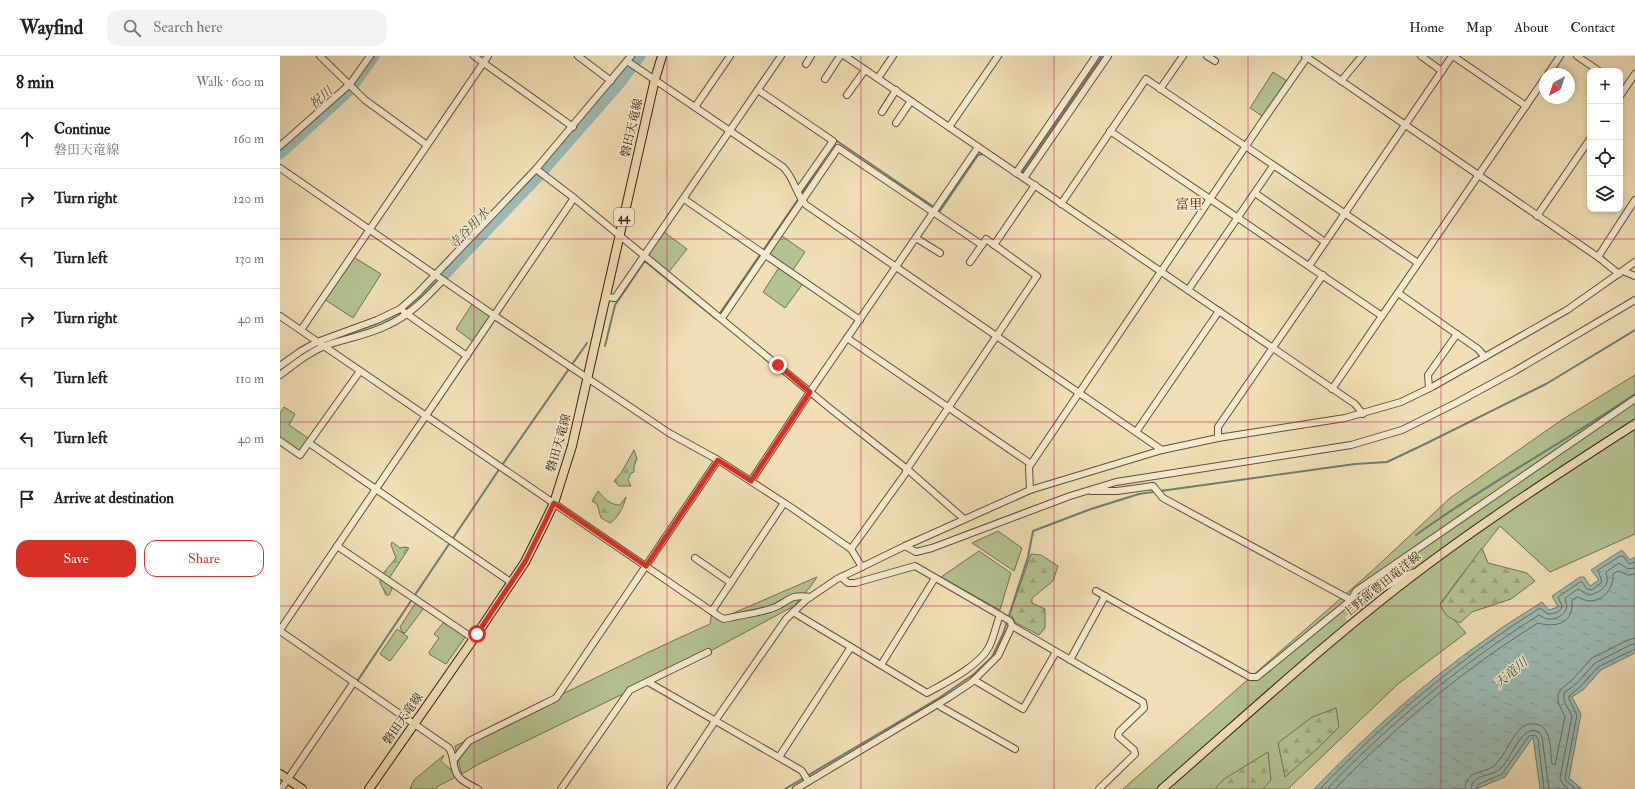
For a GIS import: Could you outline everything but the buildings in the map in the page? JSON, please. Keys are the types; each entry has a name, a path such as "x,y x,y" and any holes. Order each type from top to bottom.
{"main road":[{"name":"磐田天竜線","path":"369,789 512,582 541,531 554,503 572,446 589,378 655,79 662,56"},
{"name":"上野部豊田竜洋線","path":"1162,789 1334,639 1419,571 1477,528 1635,424"},
{"path":"280,774 302,789"}],"street":[{"path":"320,56 365,100 427,145"},
{"path":"280,146 350,84 370,56"},
{"path":"474,56 573,127"},
{"path":"301,330 488,56"},
{"path":"578,56 611,81"},
{"path":"695,107 730,56"},
{"path":"607,297 615,298 781,56"},
{"path":"806,64 811,56"},
{"path":"825,79 840,56"},
{"path":"845,56 1355,404 1363,414"},
{"path":"878,78 893,56"},
{"path":"949,127 998,56"},
{"path":"1016,173 1096,56"},
{"path":"1024,178 1108,56"},
{"path":"1160,89 1183,56"},
{"path":"1207,56 1215,61"},
{"path":"1030,490 1029,467 1307,56 1478,176 1598,257 1621,272 1635,276"},
{"path":"1341,81 1362,56"},
{"path":"1421,56 1442,71"},
{"path":"1309,266 1453,56 1526,106"},
{"path":"1552,68 1560,56"},
{"path":"1577,56 1595,68"},
{"path":"280,366 301,350 317,342 377,320 400,309 417,294 536,169 629,59 730,132 783,167 789,173 802,201 806,205 1162,450"},
{"path":"847,95 865,70"},
{"path":"1623,86 1635,74"},
{"path":"1062,204 1110,131 1146,80 1418,263"},
{"path":"1332,389 1539,87"},
{"path":"758,90 833,141 798,190"},
{"path":"882,112 896,90"},
{"path":"896,123 911,101"},
{"path":"1110,131 1239,217 1382,316"},
{"path":"1537,216 1589,140"},
{"path":"751,481 810,392 978,147"},
{"path":"722,318 838,148 982,245"},
{"path":"1188,290 1273,166"},
{"path":"280,168 495,316 669,433 718,460 784,503 851,549 862,567"},
{"path":"536,169 574,198 644,257 722,318 810,392 907,469 964,520"},
{"path":"994,245 1035,185"},
{"path":"1255,193 1325,242"},
{"path":"478,789 459,778 455,771 453,753 449,748 280,630 574,198"},
{"path":"684,199 860,320"},
{"path":"1598,257 1635,200"},
{"path":"916,238 940,253"},
{"path":"851,549 905,474 948,407 1037,276 986,239 970,262"},
{"path":"670,789 770,641 793,612 810,597 841,577 905,546 1030,490 1162,450 1218,438 1345,418 1400,402 1485,357 1567,310 1635,262"},
{"path":"1218,438 1218,427 1323,275"},
{"path":"280,375 324,346 389,325 406,314 427,297 443,280"},
{"path":"1398,293 1478,349 1485,357"},
{"path":"905,546 916,552 932,548 1070,496 1116,482 1351,444 1402,430 1515,371 1635,300"},
{"path":"400,309 467,356"},
{"path":"1136,432 1219,311"},
{"path":"280,316 724,619 773,608 798,595 810,597"},
{"path":"1428,388 1428,375 1457,334"},
{"path":"847,338 1031,464"},
{"path":"280,441 300,455 360,371"},
{"path":"1096,591 1250,677 1257,677 1351,600 1356,591 1635,399"},
{"path":"309,443 512,582"},
{"path":"454,760 469,741 556,698 718,460"},
{"path":"1089,490 1097,492 1117,491 1153,486 1163,498 1351,600 1360,600 1409,574 1419,571"},
{"path":"712,611 784,503"},
{"path":"337,546 474,639"},
{"path":"695,558 731,583"},
{"path":"841,577 848,583 855,584 915,566 1010,621 1012,626 1143,702 1144,708 1119,732 1118,736 1134,750 1135,754 1098,789"},
{"path":"882,666 935,578"},
{"path":"1070,660 1105,596"},
{"path":"793,612 927,693 956,677 980,658 988,648 1000,615"},
{"path":"796,789 939,704 974,680 998,656 1012,626"},
{"path":"779,757 851,647"},
{"path":"561,789 630,690 708,652"},
{"path":"974,680 1023,709 1056,652"},
{"path":"282,789 354,682"},
{"path":"648,682 802,771 808,781"},
{"path":"939,704 941,707 1015,749"}],"green space":[{"path":"1273,72 1290,83 1265,118 1250,108"},
{"path":"664,232 687,249 668,273 647,256"},
{"path":"779,234 805,252 791,273 804,282 785,308 763,292 780,266 765,255"},
{"path":"352,256 381,274 353,318 324,299"},
{"path":"474,301 495,316 476,344 456,329"},
{"path":"1635,375 1635,534 1550,572 1500,526 1440,604 1466,633 1398,684 1288,789 1123,789 1372,571 1450,498 1563,419"},
{"path":"284,407 295,414 289,425 311,440 300,455 280,442 280,413"},
{"path":"634,450 637,459 634,466 634,472 631,473 628,480 631,486 619,486 614,481 621,473"},
{"path":"598,491 608,501 616,505 620,505 626,497 620,512 610,523 601,518 597,504 592,501"},
{"path":"998,531 1022,548 1014,571 972,543"},
{"path":"392,542 400,548 409,548 388,580 392,589 389,595 386,595 380,582 380,577 396,558 391,545"},
{"path":"1482,548 1488,563 1527,573 1535,581 1511,599 1472,612 1460,623 1447,616 1440,605"},
{"path":"979,551 1011,573 1000,610 941,577"},
{"path":"1031,554 1041,555 1058,566 1053,581 1032,598 1032,603 1045,609 1045,628 1039,635 1016,623 1010,614"},
{"path":"817,577 794,606 703,655 479,764 462,774 455,746 646,653 710,624 712,611 722,618"},
{"path":"416,602 424,608 405,633 402,632 400,627"},
{"path":"444,622 466,636 446,664 429,654 439,638 434,634"},
{"path":"397,629 408,637 390,661 380,654"},
{"path":"1336,708 1339,727 1285,777 1278,743 1312,717"},
{"path":"1268,752 1271,780 1263,789 1215,789 1224,779"},
{"path":"444,755 441,761 458,776 438,786 436,789 410,789 414,780"}],"water":[{"name":"天竜川","path":"1622,550 1630,560 1635,557 1635,653 1601,670 1583,690 1572,697 1581,714 1569,778 1582,789 1540,789 1533,737 1505,777 1476,789 1314,789 1376,728 1443,671 1502,628 1542,602 1549,610 1558,607 1552,596 1580,577 1584,577 1590,586 1599,580 1591,570"}],"waterway":[{"name":"祝川","path":"280,154 350,90 374,56"},
{"name":"寺谷用水","path":"280,371 308,350 318,345 382,324 408,309 425,295 537,178 620,83 640,56"},
{"path":"1021,174 1102,56"},
{"path":"834,143 837,141 934,207"},
{"path":"938,210 940,211 978,155 983,154"},
{"path":"988,157 1018,177"},
{"path":"605,346 615,305 644,262 646,262 716,319 797,201 823,160"},
{"path":"785,789 939,698 974,674 992,657 1003,634 1028,557 1033,531 1091,509 1139,494 1355,464 1387,462 1546,384 1635,330"},
{"path":"356,683 500,468 587,343"},
{"path":"1416,535 1470,498 1635,394"}],"district":[{"name":"富里","path":"1189,204"}],"route":[{"path":"477,634 525,562 554,503 646,566 718,460 751,481 810,392 778,365"}]}
